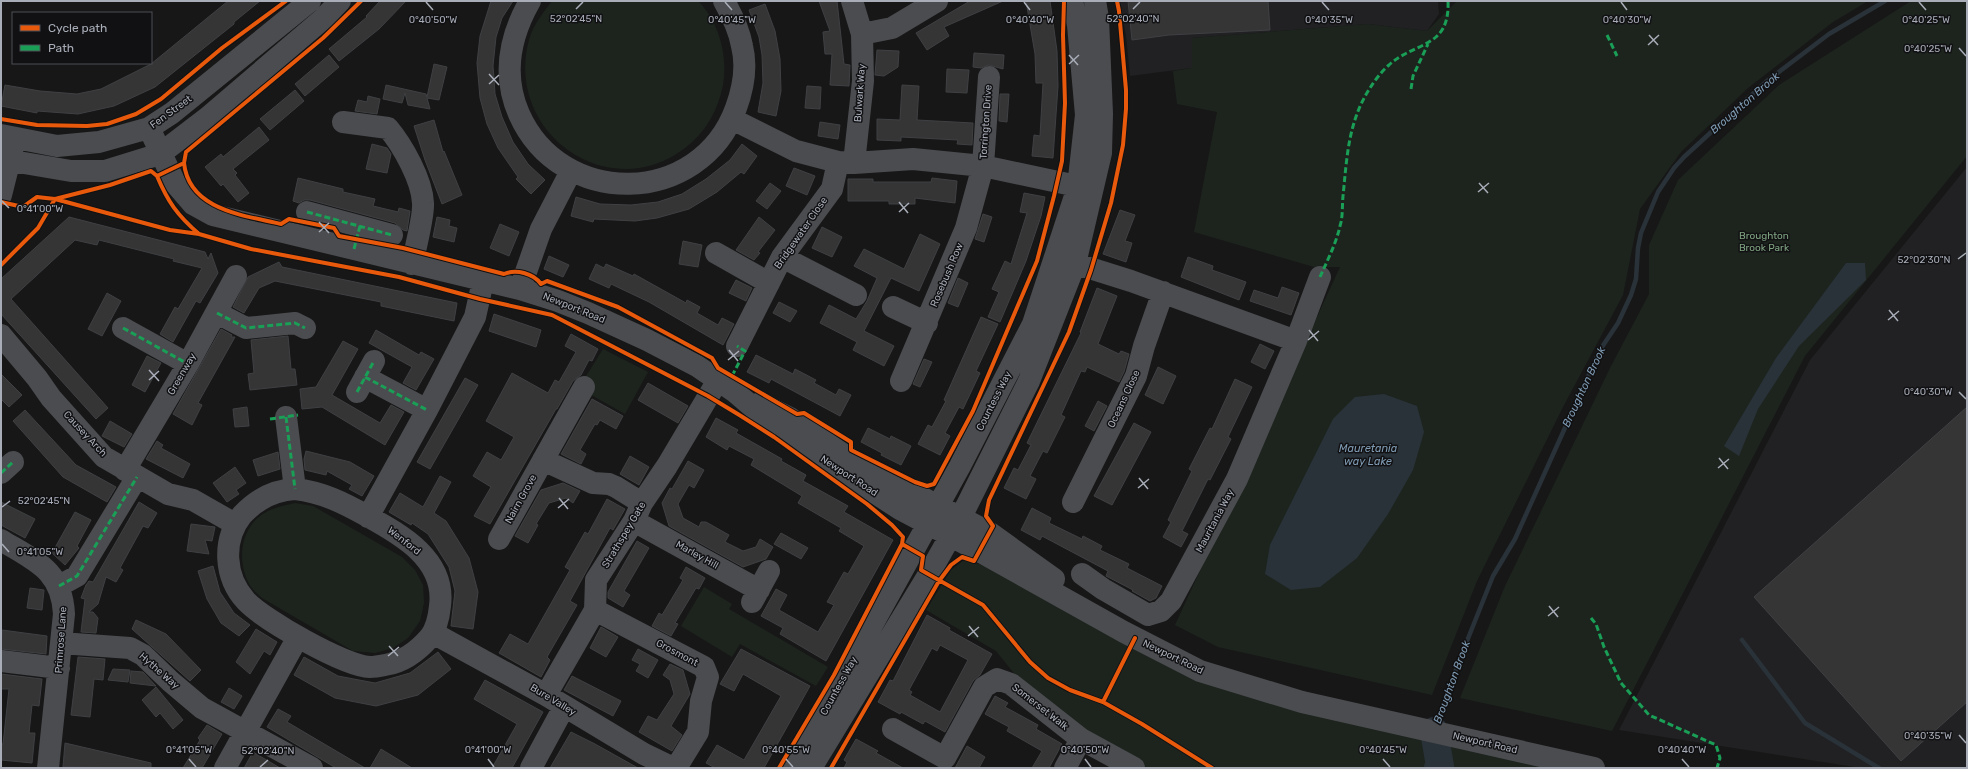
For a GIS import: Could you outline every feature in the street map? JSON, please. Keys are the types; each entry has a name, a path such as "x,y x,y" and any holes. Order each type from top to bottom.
{"street":[{"path":"5,160 71,171 105,171 160,154 219,108 324,18 340,1"},
{"path":"530,1 520,18 513,39 509,61 510,83 515,105 524,125 537,143 552,159 571,171 600,182 632,185 663,179 691,166 715,145 732,119 741,96 744,71 743,53 736,23 724,1"},
{"name":"Bulwark Way","path":"846,162 863,81 862,34 852,1"},
{"path":"862,34 892,28 937,1"},
{"name":"Countess Way","path":"811,768 961,518 1029,381 1085,188 1086,115 1078,25 1072,1"},
{"path":"1085,188 1101,153 1102,114 1098,18 1095,1"},
{"name":"Fen Street","path":"8,136 57,146 99,142 148,128 172,113 299,4"},
{"name":"Torrington Drive","path":"983,166 989,77"},
{"path":"343,122 391,119 398,140 418,180 423,203 412,264"},
{"name":"Torrington Drive","path":"732,119 796,151 846,162 913,158 983,166 1085,188"},
{"name":"Newport Road","path":"148,128 175,183 192,204 212,216 520,289 558,301 647,340 718,380 735,392 783,433 900,509 933,516 950,536 1124,632 1200,671 1302,702 1594,768"},
{"path":"1,195 8,136"},
{"name":"Bridgewater Close","path":"737,346 782,257 832,189 846,162"},
{"name":"Rosebush Row","path":"901,381 927,323 966,228 983,166"},
{"path":"520,289 541,229 571,171"},
{"path":"307,212 392,235"},
{"path":"354,249 360,226"},
{"path":"716,253 769,283"},
{"path":"782,257 856,295"},
{"path":"1065,261 1163,292 1296,341"},
{"name":"Countess Way","path":"793,768 960,466 1065,261"},
{"name":"Greenway","path":"59,586 76,576 236,276"},
{"name":"Mauritania Way","path":"1082,574 1103,589 1148,615 1161,611 1171,601 1237,480 1296,341 1320,277"},
{"path":"368,517 476,317 483,281"},
{"name":"Oceans Close","path":"1073,502 1136,376 1144,346 1163,292"},
{"path":"893,307 927,323"},
{"path":"217,313 246,328 295,323 305,328"},
{"path":"123,328 188,364"},
{"name":"Causey Arch","path":"1,335 83,435 104,456 168,494 193,500 235,524"},
{"path":"366,377 427,410"},
{"name":"Strathspey Gate","path":"531,768 555,701 595,610 596,580 667,466 718,380"},
{"name":"Nairn Grove","path":"499,539 584,387"},
{"path":"285,417 294,489"},
{"path":"544,460 593,484 608,484 616,487 638,512"},
{"name":"Wenford","path":"294,489 312,491 341,502 368,517 409,542 431,565 439,582 442,596 440,612 433,633 422,645 408,657 390,664 370,667 347,661 298,637 246,600 236,587 229,569 228,551 230,535 235,524 247,509 263,498 282,490 294,489"},
{"name":"Marley Hill","path":"638,512 760,588"},
{"path":"933,516 961,518 990,533 1124,632"},
{"name":"Primrose Lane","path":"1,540 38,562 50,573 59,586 63,601 64,614 48,768"},
{"name":"Grosmont","path":"595,610 704,667 708,676 701,701 698,732 674,768"},
{"name":"Bure Valley","path":"433,633 555,701 640,761 674,768"},
{"path":"224,768 298,637"},
{"name":"Hythe Way","path":"61,643 130,648 143,656 170,682 202,708 312,768"},
{"path":"1,661 59,668"},
{"name":"Somerset Walk","path":"892,729 945,758 984,687 998,679 1011,684 1081,739 1134,768"},
{"path":"1065,768 1081,739"}],"shaded area":[{"path":"1119,1 1438,1 1439,14 1427,31 1368,24 1192,38 1192,68 1130,76 1126,35"},
{"path":"1967,167 1967,768 1861,768 1619,730 1810,360"}],"green space":[{"path":"552,1 698,1 705,9 716,29 723,51 724,62 723,85 718,103 710,120 699,135 685,148 655,164 625,169 595,164 569,151 547,130 532,104 525,73 529,40 533,29"},
{"path":"1457,1 1868,1 1833,22 1748,88 1681,152 1640,209 1623,295 1563,407 1477,581 1432,695 1218,647 1175,625 1340,267 1314,267 1194,232 1217,112 1177,104 1173,71 1192,68 1192,38 1368,24 1427,31"},
{"name":"Broughton Brook Park","path":"1911,1 1967,1 1967,156 1805,356 1612,731 1460,698 1505,586 1610,368 1649,294 1649,245 1678,180 1779,85"},
{"path":"603,349 648,372 625,414 586,392 583,381"},
{"path":"295,503 313,506 402,557 415,570 423,585 424,603 420,621 408,638 393,648 375,653 353,651 262,598 251,587 242,559 242,549 248,531 253,523 264,513"},
{"path":"964,560 986,566 1110,635 1560,768 1148,768 1090,737 1017,677 996,651 926,610 951,570"},
{"path":"704,587 732,604 729,609 828,667 816,686 740,644 732,657 681,626"}],"water":[{"path":"1846,263 1865,263 1866,280 1799,346 1758,409 1739,456 1724,446 1776,358"},
{"name":"Mauretania way Lake","path":"1384,394 1417,406 1424,432 1413,470 1388,514 1357,558 1320,587 1291,590 1265,574 1270,545 1333,419 1355,397"}],"building":[{"path":"228,1 260,1 234,22 234,24 155,87 114,106 78,114 37,111 37,113 1,106 5,85 40,91 77,94 101,89 152,63"},
{"path":"380,1 406,1 379,29 339,61 329,49 367,17 366,16"},
{"path":"491,1 513,1 502,18 496,37 493,66 495,94 502,117 513,142 528,164 545,180 531,194 516,179 518,177 498,148 487,124 480,98 477,63 480,36"},
{"path":"819,1 837,1 844,64 850,65 849,86 830,85 832,54 825,54 823,32 830,31"},
{"path":"970,1 1003,1 944,27 949,36 927,50 916,33"},
{"path":"1026,1 1050,1 1057,51 1058,86 1053,158 1032,156 1034,135 1040,136 1043,83 1036,83 1035,54"},
{"path":"1128,1 1268,1 1270,30 1169,35 1132,40"},
{"path":"765,4 775,31 780,59 781,91 776,116 758,112 763,83 762,55 759,37 749,10"},
{"path":"877,50 899,51 898,67 884,76 875,75"},
{"path":"974,53 1004,55 1003,69 989,65 981,68 973,67"},
{"path":"329,55 339,67 305,96 295,84"},
{"path":"434,64 447,67 439,100 427,98 430,109 408,105 405,93 402,103 383,99 386,85 426,94 427,97"},
{"path":"947,69 969,70 967,93 946,92"},
{"path":"902,85 919,86 917,120 973,123 972,145 957,144 958,140 901,137 901,141 877,140 877,119 900,120"},
{"path":"807,86 821,87 820,109 805,108"},
{"path":"295,90 304,101 270,130 260,119"},
{"path":"1000,94 1009,94 1007,122 999,121"},
{"path":"368,96 380,99 377,114 355,111 358,100 367,102"},
{"path":"434,120 443,152 444,151 462,195 442,204 414,126"},
{"path":"820,122 840,125 838,139 818,136"},
{"path":"259,127 269,140 233,169 237,173 235,175 249,193 238,202 223,184 221,186 205,167 221,154 223,157"},
{"path":"372,144 387,148 391,154 387,173 366,169"},
{"path":"742,144 757,156 744,174 741,172 717,192 689,209 657,218 635,221 594,219 593,222 571,216 576,197 600,204 631,205 658,202 682,194 706,179 730,160"},
{"path":"794,168 815,176 807,195 786,186"},
{"path":"298,178 343,189 343,192 375,199 373,206 398,212 399,208 410,211 407,231 403,230 395,223 310,200 304,200 299,203 293,201"},
{"path":"932,178 957,181 955,203 915,198 915,204 889,204 889,201 848,201 848,179 873,179 873,182 931,182"},
{"path":"770,183 781,191 767,209 756,201"},
{"path":"1024,193 1045,197 1041,216 1026,261 1000,322 988,317 999,292 992,289 1005,261 1011,264 1027,213 1020,212"},
{"path":"1120,210 1135,215 1125,241 1132,243 1126,262 1103,254"},
{"path":"983,214 992,217 984,242 975,239"},
{"path":"69,217 205,252 208,259 211,253 218,273 200,303 196,301 173,342 160,334 175,307 178,309 202,268 173,261 174,259 99,240 97,245 75,240 11,299 108,408 96,419 1,314 1,279"},
{"path":"437,217 450,220 449,226 457,228 454,242 433,237"},
{"path":"759,217 775,230 758,252 760,253 754,260 736,250"},
{"path":"500,224 519,232 509,256 490,248"},
{"path":"822,227 842,237 832,257 812,248"},
{"path":"920,234 940,244 919,291 891,278 864,331 894,346 884,366 853,350 857,342 820,323 829,305 856,319 867,301 877,278 854,266 864,249 904,269"},
{"path":"683,241 702,245 698,267 679,264"},
{"path":"549,256 569,265 563,277 544,269"},
{"path":"1188,257 1213,266 1212,270 1246,282 1239,300 1181,277"},
{"path":"279,262 282,267 457,303 454,321 381,306 381,302 275,281 259,288 244,313 233,307 248,277"},
{"path":"596,264 604,268 606,264 633,276 634,274 686,303 687,300 700,307 697,313 718,325 722,318 734,324 723,345 649,302 611,284 609,288 589,279"},
{"path":"958,278 968,283 958,307 948,303"},
{"path":"736,280 752,288 746,301 729,293"},
{"path":"1282,287 1299,293 1291,315 1250,301 1254,290 1278,298"},
{"path":"1097,288 1117,296 1098,344 1119,354 1121,351 1129,354 1124,372 1119,382 1087,367 1085,372 1081,371 1061,415 1065,417 1047,453 1043,451 1030,476 1036,479 1026,499 1004,488 1014,468 1018,470 1031,445 1027,443 1081,333 1080,332"},
{"path":"107,293 121,301 102,336 88,329"},
{"path":"779,302 797,311 790,322 773,313"},
{"path":"494,314 541,330 536,347 489,331"},
{"path":"981,317 998,324 976,371 980,373 963,409 959,407 945,433 950,436 940,455 918,444 928,425 932,427 946,401 944,400"},
{"path":"221,329 232,335 231,337 235,337 198,403 202,405 192,425 173,414"},
{"path":"376,330 419,355 421,352 434,359 416,390 403,383 412,367 369,343"},
{"path":"571,334 598,349 592,361 589,360 581,375 573,381 490,524 474,516 491,487 473,476 487,452 501,460 514,437 486,421 512,373 548,393 555,380 559,382 576,352 565,346"},
{"path":"288,336 291,369 295,369 297,385 250,390 248,374 254,373 251,340"},
{"path":"343,341 358,349 332,395 380,423 391,405 404,412 385,445 322,407 302,409 300,389 316,387"},
{"path":"1260,344 1274,351 1265,369 1251,362"},
{"path":"756,355 793,374 795,369 816,380 814,383 836,395 839,389 851,395 840,416 771,379 769,383 747,372"},
{"path":"147,356 161,363 145,392 132,385"},
{"path":"924,359 932,362 920,387 913,384"},
{"path":"1158,367 1176,376 1163,404 1145,395"},
{"path":"1,374 22,395 9,407 1,399"},
{"path":"465,378 478,385 430,469 417,462"},
{"path":"1235,379 1252,387 1228,437 1231,439 1210,480 1208,479 1182,531 1188,534 1181,547 1163,537 1171,522 1168,520 1192,471 1189,469 1210,428 1212,429"},
{"path":"648,383 688,406 678,423 638,400"},
{"path":"592,399 623,416 616,429 600,420 597,425 595,424 580,450 586,454 581,464 561,454"},
{"path":"1098,401 1107,406 1094,431 1085,426"},
{"path":"247,407 249,426 235,427 233,409"},
{"path":"1967,407 1967,702 1901,761 1754,597"},
{"path":"25,410 76,465 116,487 107,502 63,477 13,421"},
{"path":"716,418 738,430 736,433 782,459 781,461 806,475 803,481 848,506 844,512 893,540 826,661 780,634 783,628 761,616 776,589 787,595 779,610 818,632 834,605 827,602 844,572 848,574 864,546 839,531 841,528 798,503 802,496 751,465 754,459 729,446 727,450 706,437"},
{"path":"110,421 132,434 124,447 102,436"},
{"path":"1134,423 1151,432 1112,505 1094,496"},
{"path":"868,428 890,439 891,436 911,446 901,465 881,455 882,453 861,442"},
{"path":"157,441 163,445 161,448 190,464 183,478 146,459"},
{"path":"306,451 350,462 374,476 362,496 349,489 352,485 327,471 326,475 305,470 304,459"},
{"path":"278,452 280,469 258,476 253,460"},
{"path":"630,456 649,467 639,485 620,474"},
{"path":"688,461 704,470 694,488 689,485 678,504 683,518 699,527 701,522 706,522 729,535 725,542 743,551 756,547 760,539 773,547 766,559 743,567 669,526 662,503"},
{"path":"235,467 246,483 236,490 239,494 227,502 213,483"},
{"path":"440,476 451,482 434,513 446,521 469,558 478,592 473,629 451,626 455,591 449,567 428,534 412,523 411,525 389,512 400,493 423,507"},
{"path":"563,483 580,491 573,503 566,498 549,503 536,524 538,525 528,543 515,536 541,490"},
{"path":"607,499 625,509 613,530 610,528 570,601 577,605 547,657 550,660 541,677 499,653 510,634 528,644 570,570 565,567 585,532 588,534"},
{"path":"1,502 35,519 25,538 1,525"},
{"path":"139,502 157,513 148,528 143,526 120,568 123,570 116,582 106,577 98,604 89,612 93,612 98,618 96,633 81,632 85,599 81,598 86,585 89,581 93,582"},
{"path":"1032,508 1051,518 1049,523 1082,539 1083,536 1102,546 1100,550 1129,564 1127,568 1162,586 1156,598 1150,601 1106,576 1108,571 1042,536 1040,540 1021,530"},
{"path":"75,512 91,520 77,546 79,548 65,565 52,553"},
{"path":"191,524 215,527 212,541 205,540 209,554 187,551"},
{"path":"781,533 808,548 801,559 774,544"},
{"path":"637,541 649,548 624,591 630,595 623,607 608,598 608,592"},
{"path":"213,566 220,592 234,613 250,625 239,636 221,623 207,599 198,571"},
{"path":"686,567 705,578 699,589 696,588 675,623 678,624 671,636 652,626 659,613 662,615 683,580 680,578"},
{"path":"30,588 44,590 42,610 27,608"},
{"path":"927,615 950,628 949,630 992,654 980,675 973,681 945,732 925,721 923,724 901,712 900,714 878,702 890,680 893,681","holes":["940,645 968,660 940,712 910,695 912,692 909,690 932,648 937,651"]},
{"path":"136,620 166,634 201,670 190,681 132,629"},
{"path":"601,627 618,637 606,657 590,648"},
{"path":"256,629 277,642 270,655 264,651 250,674 236,662"},
{"path":"2,630 47,636 46,654 1,649"},
{"path":"638,649 658,660 648,678 636,671 640,664 632,660"},
{"path":"741,649 810,686 764,768 715,768 706,763 717,745 744,760 781,696 743,674 734,691 720,684"},
{"path":"438,652 451,669 418,695 376,706 335,698 294,675 304,657 338,676 375,683 410,673"},
{"path":"78,657 105,659 103,680 94,679 90,717 71,715"},
{"path":"670,664 683,670 690,694 671,726 682,735 672,751 639,732 648,716 657,720 674,694 670,680 663,675"},
{"path":"113,669 130,670 128,682 108,680"},
{"path":"131,671 143,672 156,686 130,683"},
{"path":"1,674 42,679 39,706 32,705 29,733 35,733 32,763 1,760 1,744 3,744 9,689 1,689"},
{"path":"572,676 621,701 613,716 564,690"},
{"path":"485,680 543,712 512,768 492,768 517,724 474,699"},
{"path":"156,687 183,720 173,729 160,713 156,717 142,700"},
{"path":"229,688 242,696 234,709 221,702"},
{"path":"995,696 1008,703 1005,707 1038,725 1036,729 1062,744 1049,768 1032,768 1042,751 1007,731 1009,727 985,714"},
{"path":"278,709 291,716 287,722 365,768 336,768 267,727"},
{"path":"207,725 222,734 202,768 183,768 200,740 198,738"},
{"path":"571,732 595,744 638,768 550,768"},
{"path":"856,739 878,751 876,753 903,768 844,768 847,762 844,760"},
{"path":"65,743 151,763 151,768 63,767"},
{"path":"967,746 985,757 979,768 955,768"},
{"path":"381,749 412,768 370,768"},
{"path":"253,752 280,768 244,768"}],"waterway":[{"name":"Broughton Brook","path":"1436,726 1459,661 1493,576 1515,539 1600,350 1618,323 1631,295 1636,279 1638,248 1641,233 1658,192 1674,168 1684,157 1767,81 1829,34 1885,1"},
{"path":"1742,640 1805,723 1879,768"},
{"name":"Broughton Brook","path":"1434,731 1440,766 1438,768"}],"marked path":[{"path":"1320,277 1334,246 1341,223 1350,140 1357,114 1363,101 1374,82 1389,65 1399,57 1429,42 1437,36 1443,28 1447,17 1448,1"},
{"path":"1607,35 1617,56"},
{"path":"1411,89 1413,76 1428,44"},
{"path":"307,212 392,235"},
{"path":"354,249 360,226"},
{"path":"217,313 246,328 295,323 305,328"},
{"path":"123,328 188,364"},
{"path":"732,376 745,351 737,346"},
{"path":"357,392 374,361"},
{"path":"365,377 427,410"},
{"path":"270,419 298,415"},
{"path":"286,417 295,489"},
{"path":"1,473 13,462"},
{"path":"59,586 77,576 137,477"},
{"path":"1591,618 1596,624 1604,647 1621,683 1649,715 1716,745 1720,758 1717,768"}],"cycle path":[{"path":"1,119 37,125 87,126 107,124 136,114 161,99 222,48 286,1"},
{"path":"1,202 23,207 37,197 55,199 110,185 151,171 157,176 184,163 186,152 323,38 361,1"},
{"path":"184,163 188,179 196,191 207,201 220,208 235,213 281,224 289,219 334,228 339,236 403,248 504,274 514,272 524,273 534,277 541,284 547,281 618,307 712,358 718,368 797,414 804,413 851,442 851,450 915,482 927,486 934,484 973,411 1037,261 1062,161 1065,103 1063,35 1064,1"},
{"path":"831,768 939,581 951,565 962,557 974,561 993,526 986,516 989,500 1069,332 1091,270 1111,203 1123,145 1126,90 1117,1"},
{"path":"157,176 174,208 199,234"},
{"path":"1,265 38,228 55,199 170,230 199,234 251,249 399,277 480,299 552,315 708,396 774,437 867,504 892,525 903,537 902,544 834,675 779,768"},
{"path":"902,544 923,556 921,570 983,605 1030,662 1048,678 1070,690 1103,702 1142,724 1212,768"},
{"path":"1103,702 1135,638"}]}
